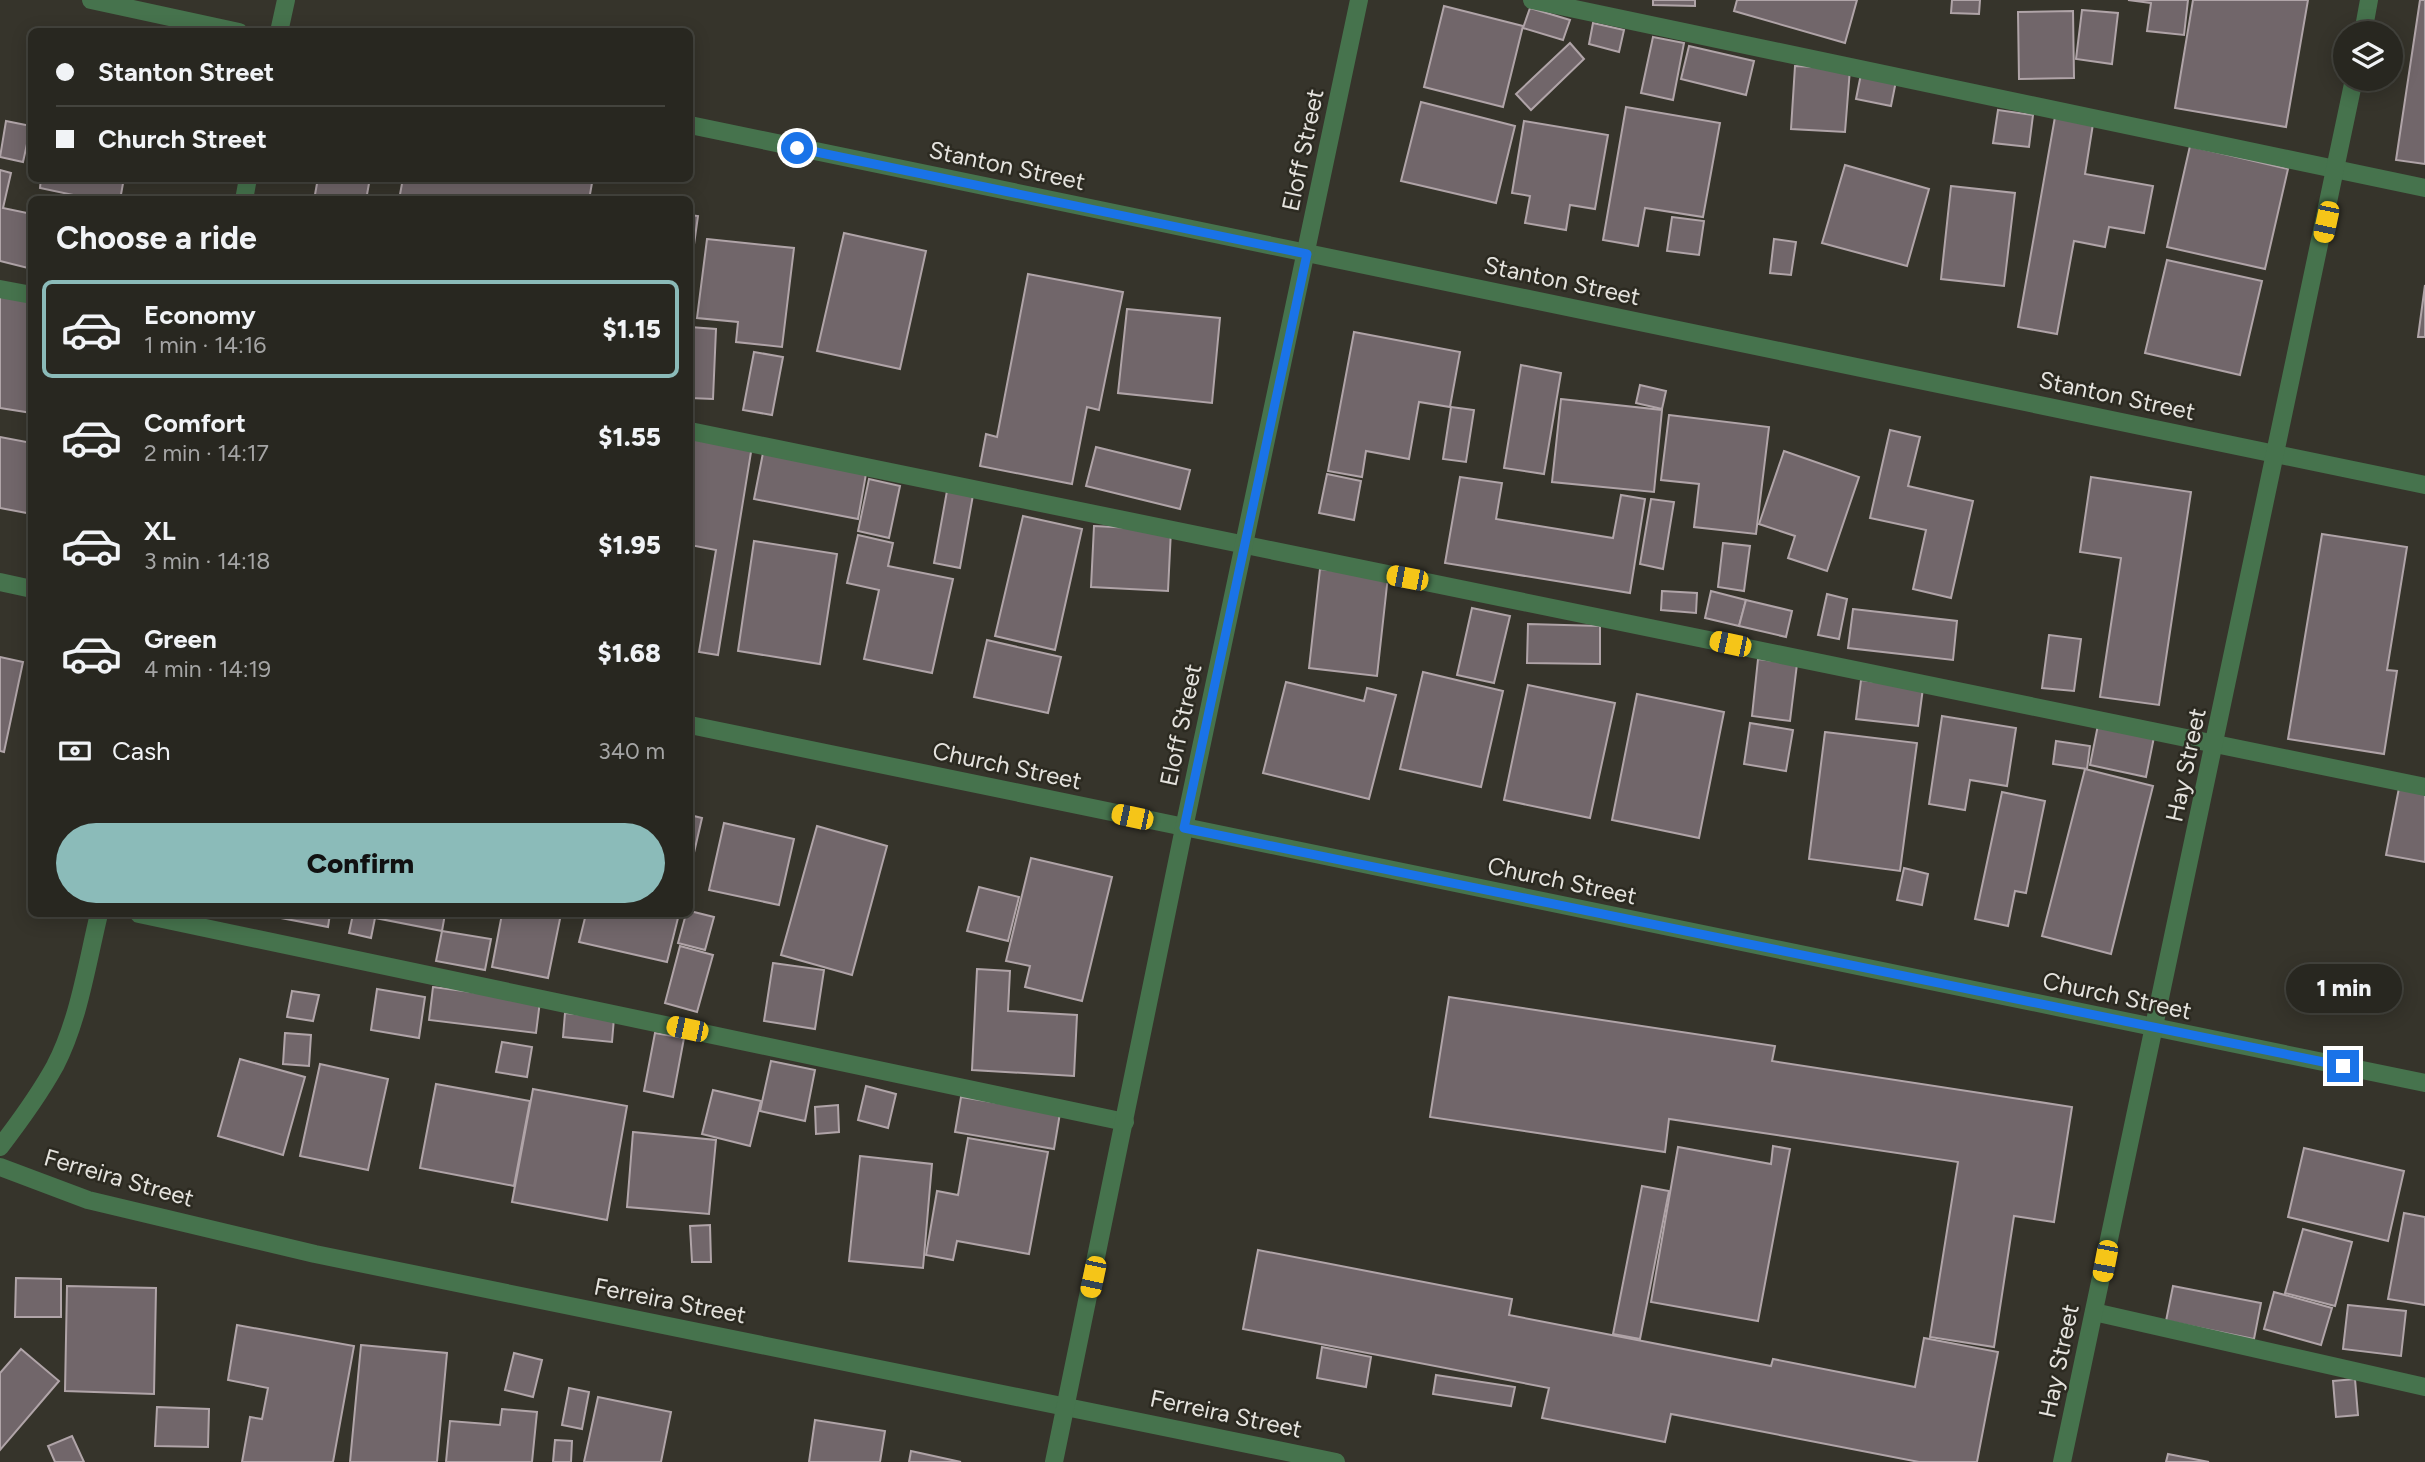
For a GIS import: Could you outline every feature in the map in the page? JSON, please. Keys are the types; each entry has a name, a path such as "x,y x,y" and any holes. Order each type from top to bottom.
{"street":[{"path":"91,0 220,28"},
{"path":"280,28 286,0"},
{"name":"Eloff Street","path":"1054,1462 1184,828 1359,0"},
{"path":"1532,0 2425,188"},
{"path":"2365,21 2369,0"},
{"name":"Hay Street","path":"2062,1462 2152,1028 2278,454 2352,91"},
{"name":"Stanton Street","path":"693,126 2425,485"},
{"path":"0,289 28,294"},
{"path":"693,431 2425,787"},
{"path":"0,582 28,588"},
{"name":"Church Street","path":"693,726 2425,1083"},
{"path":"0,1147 26,1113 56,1064 80,996 98,917"},
{"path":"153,917 1125,1122"},
{"name":"Ferreira Street","path":"0,1167 89,1200 315,1254 1336,1462"},
{"path":"2094,1312 2425,1387"}],"building":[{"path":"1653,0 1695,0 1695,6 1653,5"},
{"path":"1737,0 1857,0 1845,43 1734,11"},
{"path":"1952,0 1980,0 1979,14 1951,13"},
{"path":"2128,0 2188,0 2184,35 2147,31 2151,3"},
{"path":"2193,0 2308,0 2286,127 2175,108"},
{"path":"2420,0 2425,0 2425,164 2396,160"},
{"path":"1444,6 1523,26 1503,107 1424,87"},
{"path":"1530,8 1570,20 1563,40 1523,28"},
{"path":"2082,10 2118,13 2112,64 2076,59"},
{"path":"2073,11 2074,78 2019,79 2018,12"},
{"path":"1593,23 1624,30 1619,52 1589,44"},
{"path":"1653,37 1684,43 1673,100 1641,93"},
{"path":"1570,43 1584,59 1531,110 1516,94"},
{"path":"1689,46 1754,61 1746,95 1681,79"},
{"path":"1795,66 1850,69 1845,132 1791,129"},
{"path":"1861,74 1896,81 1891,106 1856,99"},
{"path":"1421,102 1515,126 1496,203 1401,181"},
{"path":"1626,107 1720,123 1703,217 1645,208 1638,246 1603,240"},
{"path":"1998,110 2033,115 2029,147 1993,143"},
{"path":"2055,117 2093,124 2085,174 2153,186 2144,233 2109,227 2105,247 2074,241 2057,334 2018,327"},
{"path":"6,121 28,125 23,162 0,157"},
{"path":"1524,121 1608,135 1595,209 1570,205 1566,230 1525,223 1530,196 1512,193"},
{"path":"2190,146 2288,169 2265,269 2167,247"},
{"path":"1845,165 1929,189 1907,266 1822,243"},
{"path":"0,170 11,173 3,208 28,213 28,268 0,261"},
{"path":"41,182 123,182 121,196 78,196 40,188"},
{"path":"317,182 369,182 367,196 315,196"},
{"path":"402,182 592,183 590,196 400,196"},
{"path":"1951,186 2015,193 2004,286 1941,279"},
{"path":"693,215 698,216 693,252"},
{"path":"1672,217 1704,221 1699,255 1667,251"},
{"path":"844,233 926,251 900,369 817,351"},
{"path":"707,239 794,248 782,347 736,342 738,322 697,318"},
{"path":"1774,239 1796,242 1791,275 1770,273"},
{"path":"2167,260 2262,281 2240,375 2145,353"},
{"path":"1028,274 1123,292 1099,410 1087,407 1072,484 980,466 986,434 997,437"},
{"path":"2425,285 2425,337 2418,337"},
{"path":"0,296 28,300 28,412 0,408"},
{"path":"1127,309 1220,318 1212,403 1118,393"},
{"path":"693,327 716,329 713,399 693,398"},
{"path":"1354,332 1460,352 1450,407 1419,402 1409,459 1366,451 1362,477 1328,471"},
{"path":"754,352 783,357 772,415 743,410"},
{"path":"1521,365 1561,373 1544,474 1504,468"},
{"path":"1640,385 1666,391 1662,409 1636,403"},
{"path":"1561,399 1662,410 1654,492 1552,482"},
{"path":"1451,407 1474,410 1466,462 1443,459"},
{"path":"1669,415 1769,427 1756,534 1694,527 1699,484 1661,480"},
{"path":"1890,430 1920,437 1908,486 1973,501 1951,598 1913,589 1926,530 1870,518"},
{"path":"693,436 752,446 718,655 699,652 716,550 693,546"},
{"path":"0,437 28,442 28,513 0,508"},
{"path":"1096,447 1190,470 1180,509 1086,486"},
{"path":"1784,451 1859,477 1827,571 1788,558 1795,536 1759,524"},
{"path":"763,453 866,474 858,519 754,499"},
{"path":"1327,474 1361,481 1354,520 1319,513"},
{"path":"1460,477 1502,483 1496,519 1613,538 1621,495 1645,499 1630,593 1445,563"},
{"path":"2091,477 2191,492 2159,705 2100,697 2121,558 2080,552"},
{"path":"869,479 900,486 889,538 858,531"},
{"path":"947,491 973,495 960,568 934,563"},
{"path":"1651,499 1674,502 1663,569 1640,564"},
{"path":"1023,516 1082,529 1055,650 995,636"},
{"path":"1094,526 1171,530 1168,591 1091,587"},
{"path":"2322,534 2407,547 2387,670 2397,671 2384,754 2288,739"},
{"path":"858,535 893,543 888,566 953,579 932,673 864,659 879,590 847,583"},
{"path":"754,541 837,554 820,664 738,651"},
{"path":"1723,543 1750,546 1744,591 1718,587"},
{"path":"1320,569 1388,576 1377,676 1309,668"},
{"path":"1662,591 1697,593 1696,613 1661,610"},
{"path":"1711,591 1746,600 1739,626 1705,618"},
{"path":"1827,594 1847,599 1839,639 1818,635"},
{"path":"1746,600 1792,611 1786,637 1739,626"},
{"path":"1472,608 1510,616 1494,683 1457,675"},
{"path":"1853,609 1957,621 1953,660 1848,648"},
{"path":"1528,624 1600,626 1600,664 1527,663"},
{"path":"2049,635 2081,639 2074,691 2042,688"},
{"path":"987,640 1061,657 1048,713 974,697"},
{"path":"0,657 23,662 4,752 0,751"},
{"path":"1758,659 1797,664 1790,721 1752,716"},
{"path":"1423,672 1503,691 1481,787 1400,769"},
{"path":"1861,680 1923,688 1918,726 1856,719"},
{"path":"1286,682 1364,701 1367,688 1396,695 1369,799 1263,773"},
{"path":"1528,685 1615,703 1590,818 1504,800"},
{"path":"1637,694 1724,712 1699,838 1612,820"},
{"path":"1942,716 2016,728 2007,786 1970,780 1965,810 1929,804"},
{"path":"1750,723 1793,730 1786,771 1744,764"},
{"path":"2098,725 2154,737 2146,777 2090,765"},
{"path":"1825,732 1917,743 1900,871 1809,859"},
{"path":"2056,741 2090,746 2087,769 2053,764"},
{"path":"2085,769 2153,786 2111,954 2042,936"},
{"path":"2399,788 2425,793 2425,862 2386,855"},
{"path":"2002,792 2045,801 2026,893 2015,891 2008,926 1975,919"},
{"path":"693,816 702,818 693,857"},
{"path":"724,823 794,839 779,905 709,890"},
{"path":"817,826 887,846 852,975 781,955"},
{"path":"1031,858 1112,877 1082,1001 1025,987 1030,966 1006,961"},
{"path":"1904,868 1928,874 1922,905 1897,900"},
{"path":"979,887 1019,897 1008,941 967,931"},
{"path":"693,912 714,917 705,950 678,943 685,917 693,917"},
{"path":"276,917 330,917 328,927"},
{"path":"352,917 444,917 442,931 375,918 371,938 349,933"},
{"path":"501,917 560,917 548,978 492,967"},
{"path":"585,917 678,917 667,962 579,942"},
{"path":"442,931 491,939 485,970 436,961"},
{"path":"680,946 713,955 697,1012 665,1003"},
{"path":"773,963 824,970 815,1029 764,1021"},
{"path":"977,969 1010,971 1008,1011 1077,1015 1074,1076 972,1070"},
{"path":"433,987 540,1001 536,1033 429,1020"},
{"path":"377,989 425,997 419,1038 371,1030"},
{"path":"292,991 319,995 313,1021 287,1017"},
{"path":"1449,997 1775,1046 1772,1061 2072,1107 2054,1222 2014,1216 1994,1347 1930,1337 1958,1162 1669,1119 1665,1152 1430,1117"},
{"path":"565,1013 614,1018 612,1042 563,1037"},
{"path":"285,1033 311,1035 309,1066 283,1064"},
{"path":"655,1033 684,1038 673,1097 644,1091"},
{"path":"502,1042 532,1047 527,1077 496,1072"},
{"path":"240,1059 305,1077 283,1155 218,1136"},
{"path":"771,1061 815,1070 805,1121 760,1111"},
{"path":"320,1064 388,1079 368,1170 300,1156"},
{"path":"436,1084 530,1101 514,1186 420,1168"},
{"path":"866,1086 896,1094 888,1128 858,1120"},
{"path":"533,1089 627,1106 607,1220 512,1202"},
{"path":"713,1090 761,1101 750,1146 702,1134"},
{"path":"961,1097 1060,1113 1054,1149 955,1132"},
{"path":"838,1105 839,1132 816,1134 815,1107"},
{"path":"633,1132 716,1140 709,1214 627,1207"},
{"path":"968,1138 1048,1152 1029,1254 957,1241 953,1260 926,1255 937,1191 958,1195"},
{"path":"1773,1146 1790,1149 1758,1321 1651,1302 1678,1147 1771,1164"},
{"path":"2304,1148 2404,1171 2388,1241 2288,1217"},
{"path":"860,1156 932,1164 923,1268 849,1261"},
{"path":"1642,1186 1669,1191 1640,1339 1613,1334"},
{"path":"2404,1213 2425,1217 2425,1305 2388,1299"},
{"path":"710,1225 711,1262 692,1262 690,1226"},
{"path":"2303,1229 2352,1242 2335,1306 2285,1293"},
{"path":"1258,1250 1512,1299 1509,1315 1771,1366 1773,1359 1915,1387 1924,1338 1998,1352 1977,1462 1919,1462 1671,1414 1665,1442 1542,1418 1549,1388 1243,1329"},
{"path":"16,1278 61,1279 61,1317 15,1317"},
{"path":"67,1286 156,1288 154,1394 65,1391"},
{"path":"2173,1286 2261,1303 2254,1339 2166,1321"},
{"path":"2274,1292 2332,1308 2321,1345 2264,1329"},
{"path":"2348,1305 2406,1311 2401,1356 2343,1349"},
{"path":"237,1325 354,1346 333,1462 242,1462 250,1417 262,1419 268,1388 228,1380"},
{"path":"361,1345 447,1353 437,1462 350,1462"},
{"path":"1322,1347 1371,1357 1366,1387 1317,1378"},
{"path":"21,1349 59,1381 0,1450 0,1373"},
{"path":"514,1353 542,1360 533,1397 505,1390"},
{"path":"1436,1375 1515,1387 1511,1406 1433,1394"},
{"path":"2355,1379 2358,1415 2336,1417 2333,1381"},
{"path":"569,1388 589,1392 582,1429 562,1425"},
{"path":"598,1397 671,1412 661,1462 584,1462"},
{"path":"157,1407 209,1409 208,1447 155,1446"},
{"path":"502,1409 537,1412 532,1462 446,1462 450,1421 500,1425"},
{"path":"815,1420 885,1431 880,1462 809,1462"},
{"path":"72,1436 84,1462 55,1462 48,1446"},
{"path":"555,1440 572,1441 571,1462 553,1462"},
{"path":"911,1451 961,1462 909,1462"},
{"path":"2168,1454 2209,1462 2166,1462"}],"route":[{"path":"797,148 1307,254 1184,828 2343,1066"}]}
